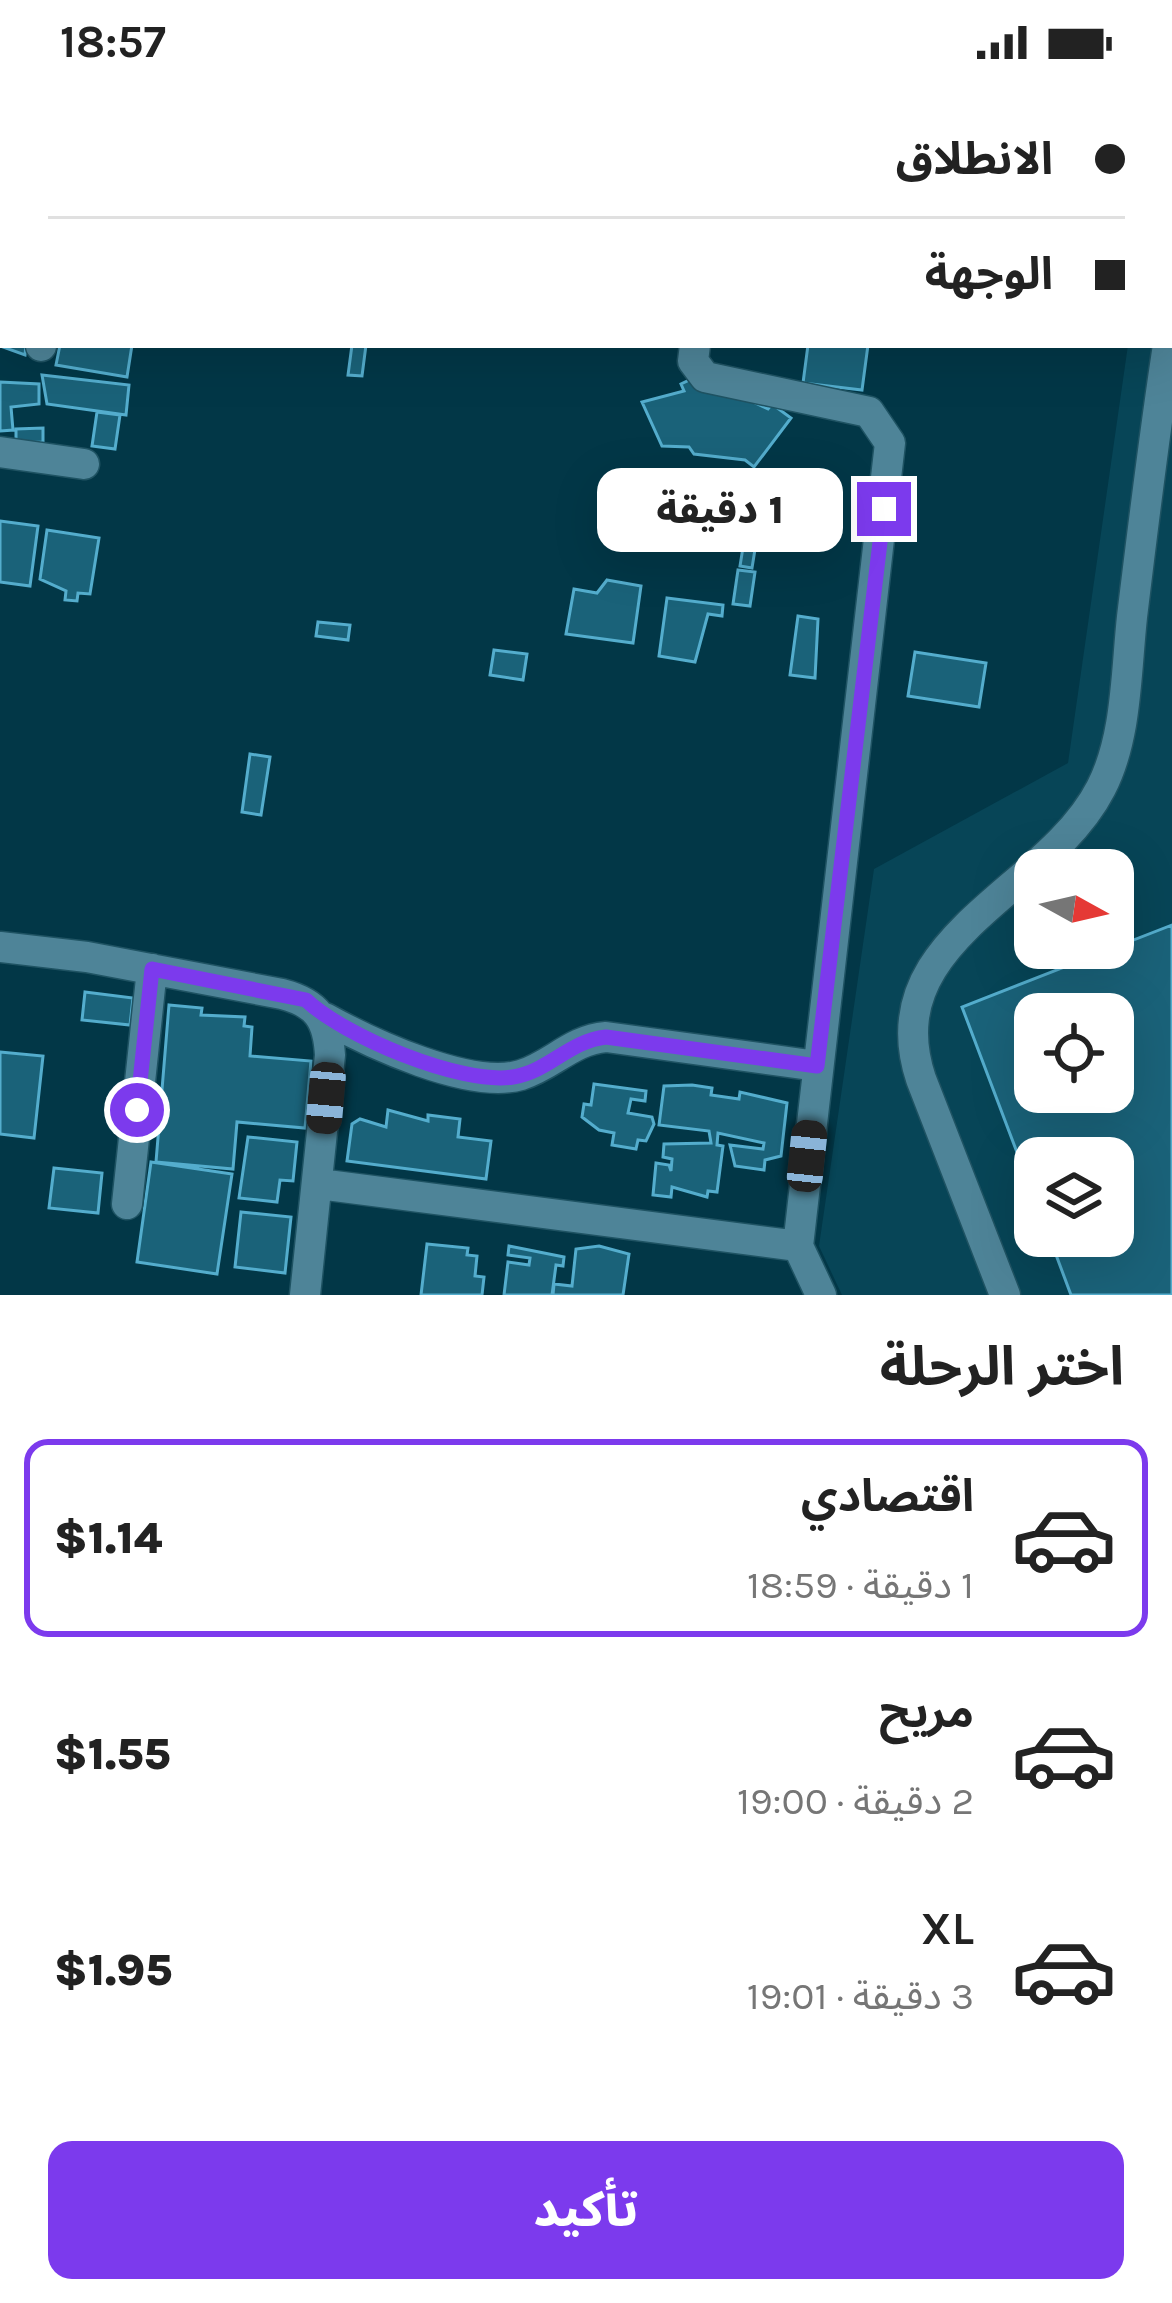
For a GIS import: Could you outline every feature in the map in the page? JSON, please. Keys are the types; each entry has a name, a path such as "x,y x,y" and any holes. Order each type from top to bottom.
{"street":[{"path":"694,348 693,361 705,376 869,412 890,443 798,1246 820,1295"},
{"path":"1005,1295 921,1078 911,1047 910,1015 920,983 938,957 1063,838 1102,787 1120,724 1161,463 1168,348"},
{"path":"0,452 84,464"},
{"path":"0,947 152,969 306,1000 325,1018 411,1057 498,1078 529,1072 575,1043 606,1037 817,1066"},
{"path":"127,1204 152,969"},
{"path":"305,1295 330,1055 325,1018"},
{"path":"319,1184 798,1246"}],"shaded area":[{"path":"1128,348 1172,348 1172,1295 842,1295 819,1246 874,869 1068,763"}],"building":[{"path":"59,348 132,348 127,377 56,365"},
{"path":"352,348 366,348 362,376 348,375"},
{"path":"808,348 868,348 862,390 803,383"},
{"path":"42,375 129,385 126,415 47,404"},
{"path":"698,376 768,409 772,404 791,418 754,467 745,460 694,454 689,447 662,446 642,402 684,391 681,384"},
{"path":"0,382 39,384 39,404 11,407 13,430 0,431"},
{"path":"97,412 120,415 115,449 92,446"},
{"path":"43,428 43,442 16,443 16,429"},
{"path":"0,521 38,526 30,586 0,582"},
{"path":"47,530 99,538 90,594 78,593 77,601 65,600 66,591 40,579"},
{"path":"745,535 757,537 752,568 740,566"},
{"path":"738,570 755,572 750,606 733,604"},
{"path":"607,580 641,586 633,643 566,634 574,589 597,593"},
{"path":"667,598 723,605 722,616 708,614 695,662 659,656"},
{"path":"798,616 818,619 815,678 790,675"},
{"path":"318,622 350,625 348,640 316,636"},
{"path":"494,650 527,654 523,680 490,675"},
{"path":"915,652 986,663 979,707 908,696"},
{"path":"250,754 270,757 261,815 242,812"},
{"path":"1172,925 1172,1295 1071,1295 1057,1257 1134,1257 1134,1137 1014,1137 1014,1144 962,1007 1059,969 1134,969 1134,940"},
{"path":"85,992 133,998 130,1025 82,1020"},
{"path":"169,1005 202,1008 201,1015 245,1017 244,1026 252,1027 250,1056 311,1061 305,1128 237,1122 233,1169 156,1162"},
{"path":"0,1052 43,1056 34,1138 0,1134"},
{"path":"594,1084 646,1091 645,1101 631,1099 628,1113 652,1117 654,1124 646,1141 638,1140 636,1149 612,1145 614,1133 599,1130 582,1117 584,1104 591,1105"},
{"path":"664,1086 712,1088 711,1095 739,1099 740,1092 787,1103 781,1156 765,1160 764,1170 735,1166 730,1145 763,1149 764,1143 718,1133 717,1145 723,1146 717,1192 708,1191 707,1197 672,1187 671,1197 653,1195 656,1163 669,1165 671,1171 672,1159 663,1157 664,1144 711,1143 709,1131 659,1125"},
{"path":"388,1110 428,1121 428,1115 460,1119 458,1137 491,1141 486,1179 347,1161 352,1124 360,1119 386,1127"},
{"path":"248,1137 297,1142 293,1181 280,1180 277,1202 239,1198"},
{"path":"151,1162 232,1174 217,1274 137,1262"},
{"path":"54,1168 102,1173 98,1213 49,1208"},
{"path":"241,1212 291,1217 285,1273 235,1267"},
{"path":"427,1244 468,1248 467,1255 477,1256 475,1276 484,1277 482,1295 421,1295"},
{"path":"509,1246 564,1257 563,1266 556,1265 552,1295 504,1295 508,1262 529,1265 530,1258 508,1255"},
{"path":"599,1246 629,1254 623,1295 553,1295 554,1284 572,1286 576,1249"}],"route":[{"path":"137,1110 152,969 306,1000 325,1018 385,1048 498,1078 529,1072 575,1043 606,1037 817,1066 884,509"}]}
